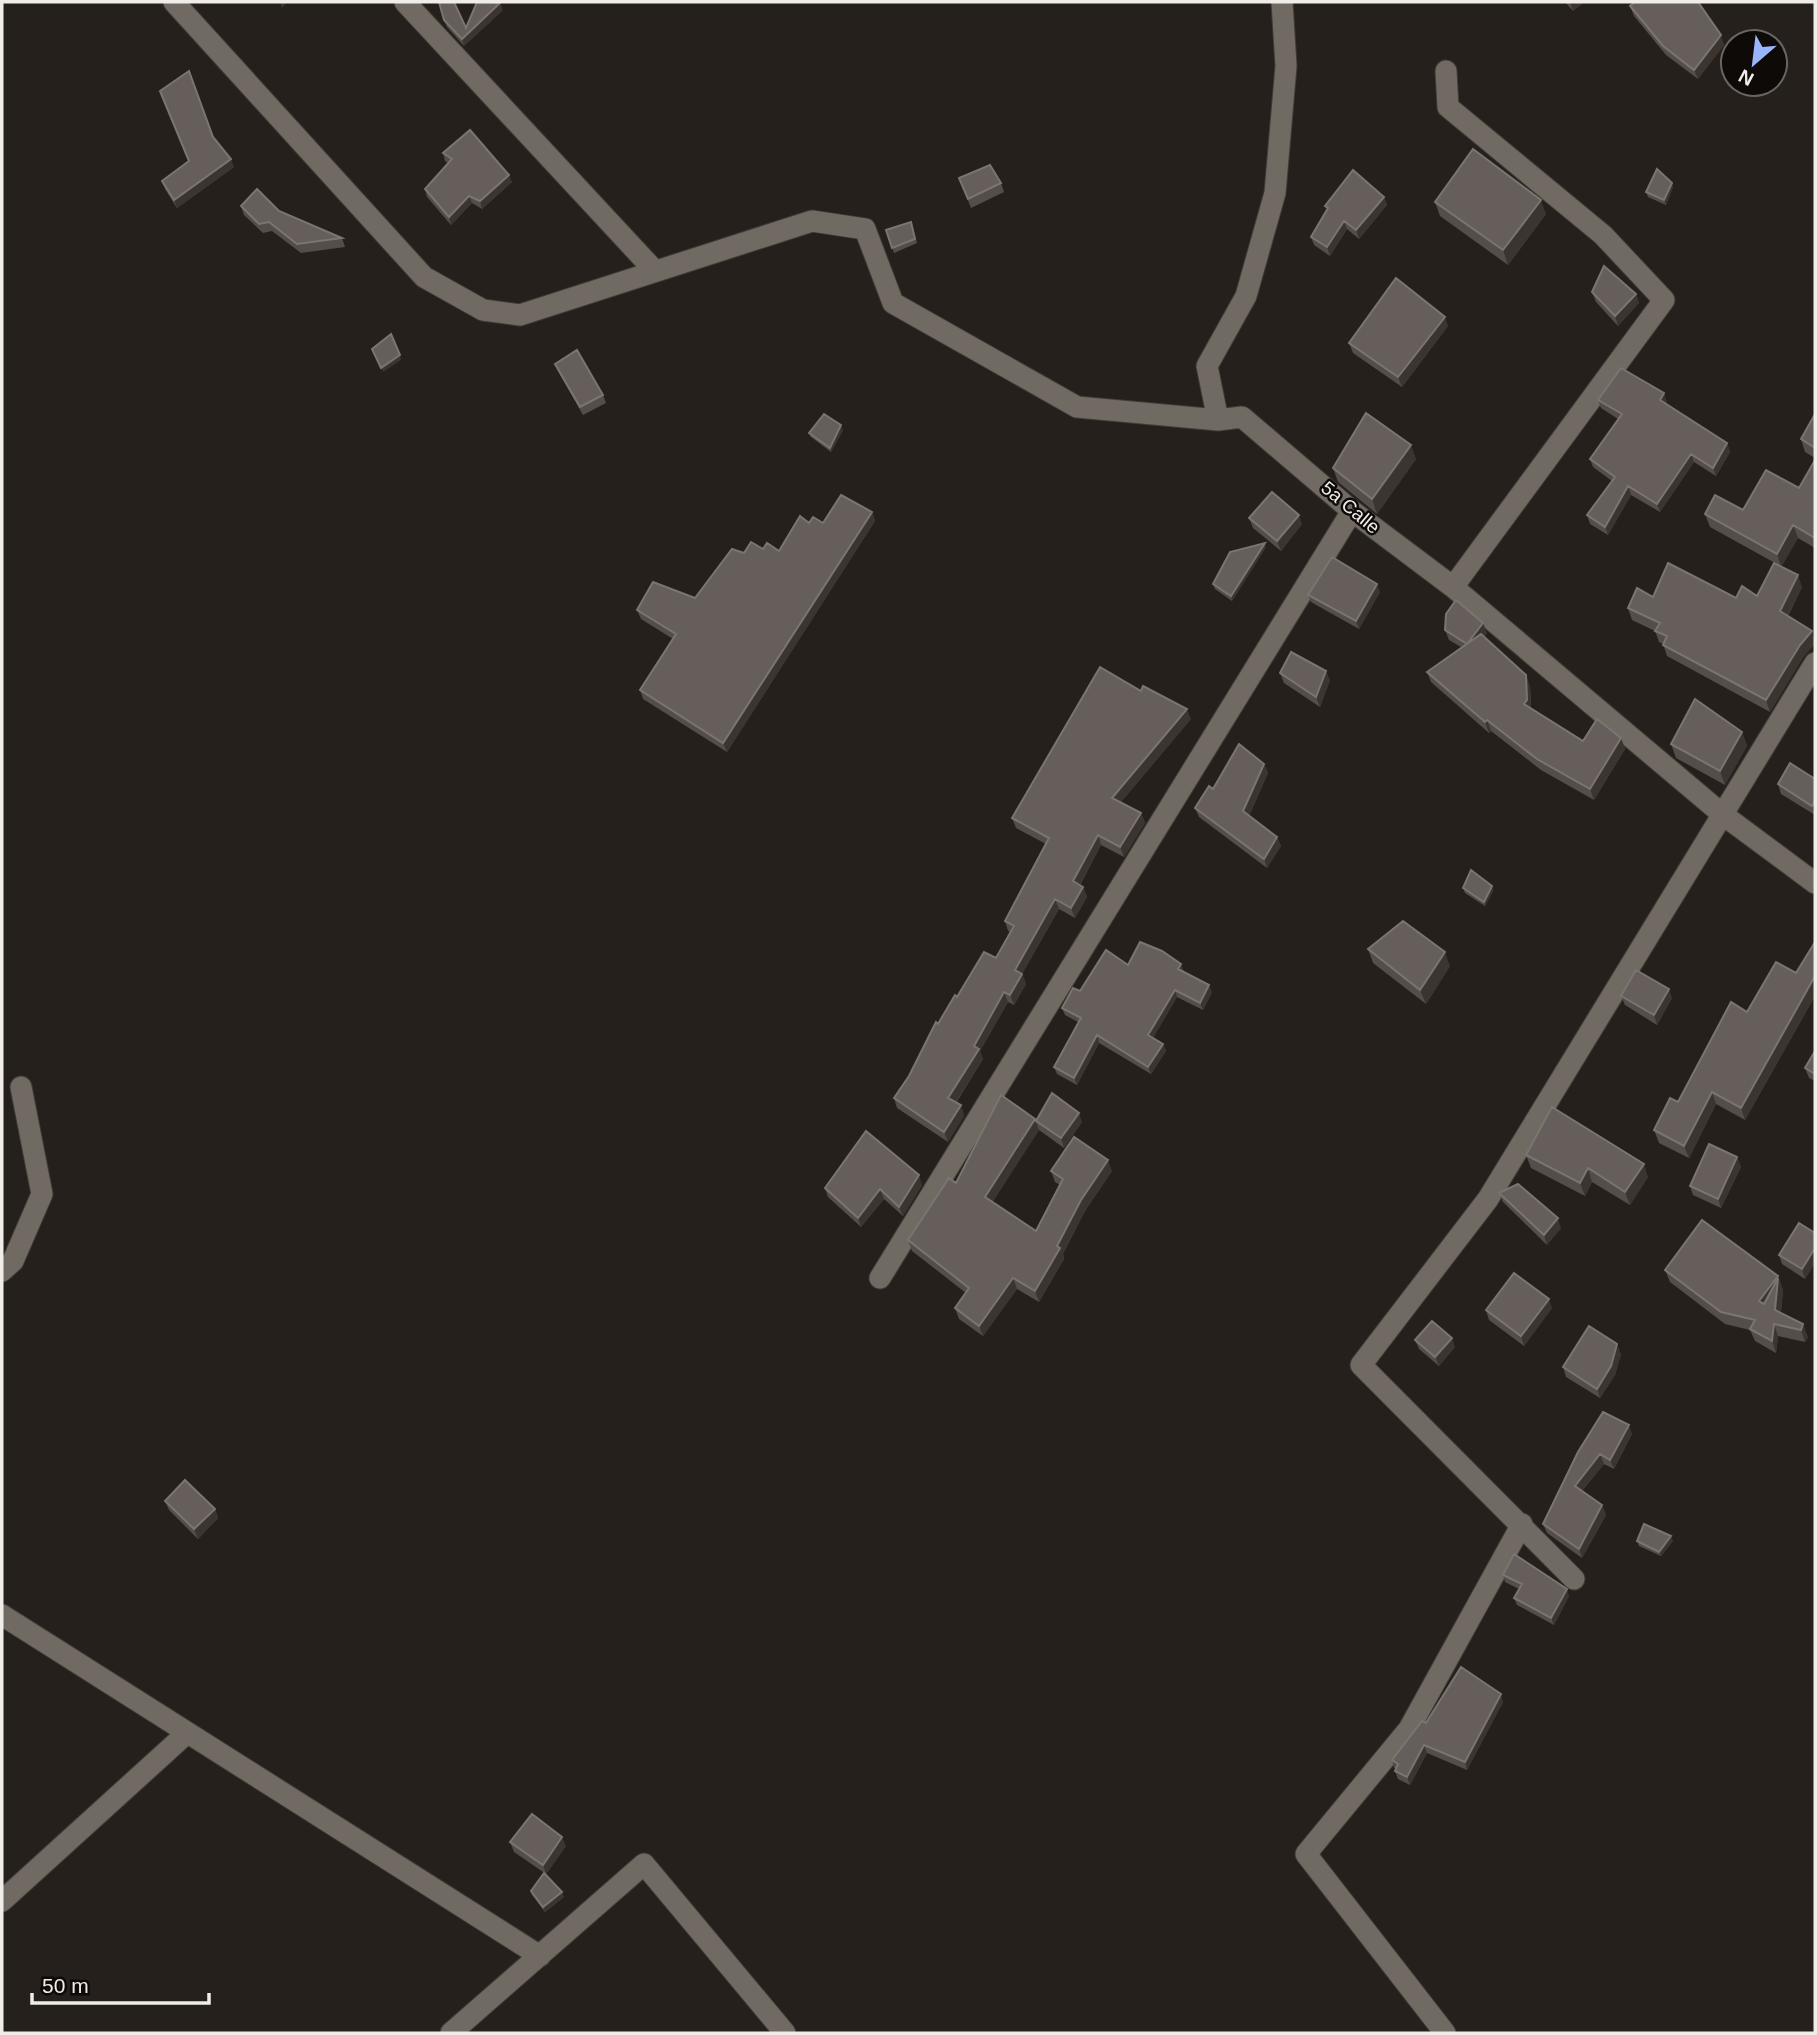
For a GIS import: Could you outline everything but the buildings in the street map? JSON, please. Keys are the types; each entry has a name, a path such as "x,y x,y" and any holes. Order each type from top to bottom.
{"street":[{"path":"174,2 424,277 483,310 520,315 654,270 405,2"},
{"path":"1218,420 1207,366 1246,296 1275,193 1286,66 1282,2"},
{"path":"1446,71 1448,107 1603,235 1664,300 1453,587"},
{"name":"5a Calle","path":"654,270 812,221 865,229 893,303 1077,407 1218,420 1242,417 1352,511 1453,587 1722,814 1815,883"},
{"path":"880,1278 1352,511"},
{"path":"1574,1579 1361,1365 1488,1199 1815,663"},
{"path":"2,1271 13,1261 42,1194 21,1087"},
{"path":"1445,2033 1306,1854 1409,1729 1522,1524"},
{"path":"2,1615 540,1956"},
{"path":"2,1902 187,1733"},
{"path":"451,2033 644,1864 785,2033"}]}
